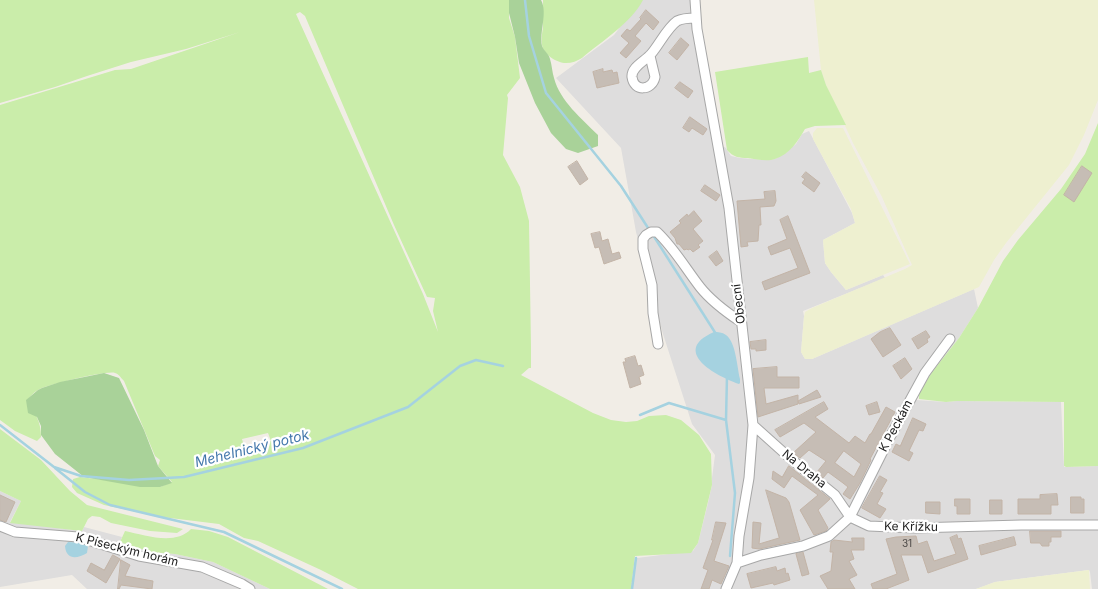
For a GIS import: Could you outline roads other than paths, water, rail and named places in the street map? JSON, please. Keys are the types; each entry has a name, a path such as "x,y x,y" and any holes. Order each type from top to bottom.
{"street":[{"name":"Obecní","path":"695,0 696,18 709,100 728,208 752,425 749,478 739,536 737,563 726,589"},
{"path":"650,56 670,28 678,21 696,18"},
{"path":"658,344 653,313 652,284 643,249 643,239 651,232 657,232 664,239 701,289 721,308 741,322"},
{"name":"K Peckám","path":"850,517 925,373 950,339"},
{"name":"Na Draha","path":"752,425 835,495 850,517"},
{"path":"737,563 760,555 803,546 829,536 850,517"},
{"name":"Ke Křížku","path":"850,517 869,526 915,528 1098,525"},
{"name":"K Píseckým horám","path":"0,526 15,532 78,537 139,556 202,568 250,589"}],"water":[{"path":"714,332 724,334 732,343 736,355 740,379 739,384 709,369 701,362 697,355 696,347 701,339"},
{"path":"68,542 84,543 88,546 87,553 76,557 70,556 67,554 65,546"}],"waterway":[{"path":"525,0 529,36 546,93 621,186 650,231"},
{"path":"653,235 716,334"},
{"name":"Mehelnický potok","path":"0,425 54,467 81,476 129,480 184,477 303,448 408,407 460,366 476,360 503,366"},
{"path":"726,420 727,376"},
{"path":"640,415 669,403 726,420 735,493 730,556"},
{"path":"55,468 85,492 110,505 224,532 342,589"},
{"path":"632,589 636,558"}]}
